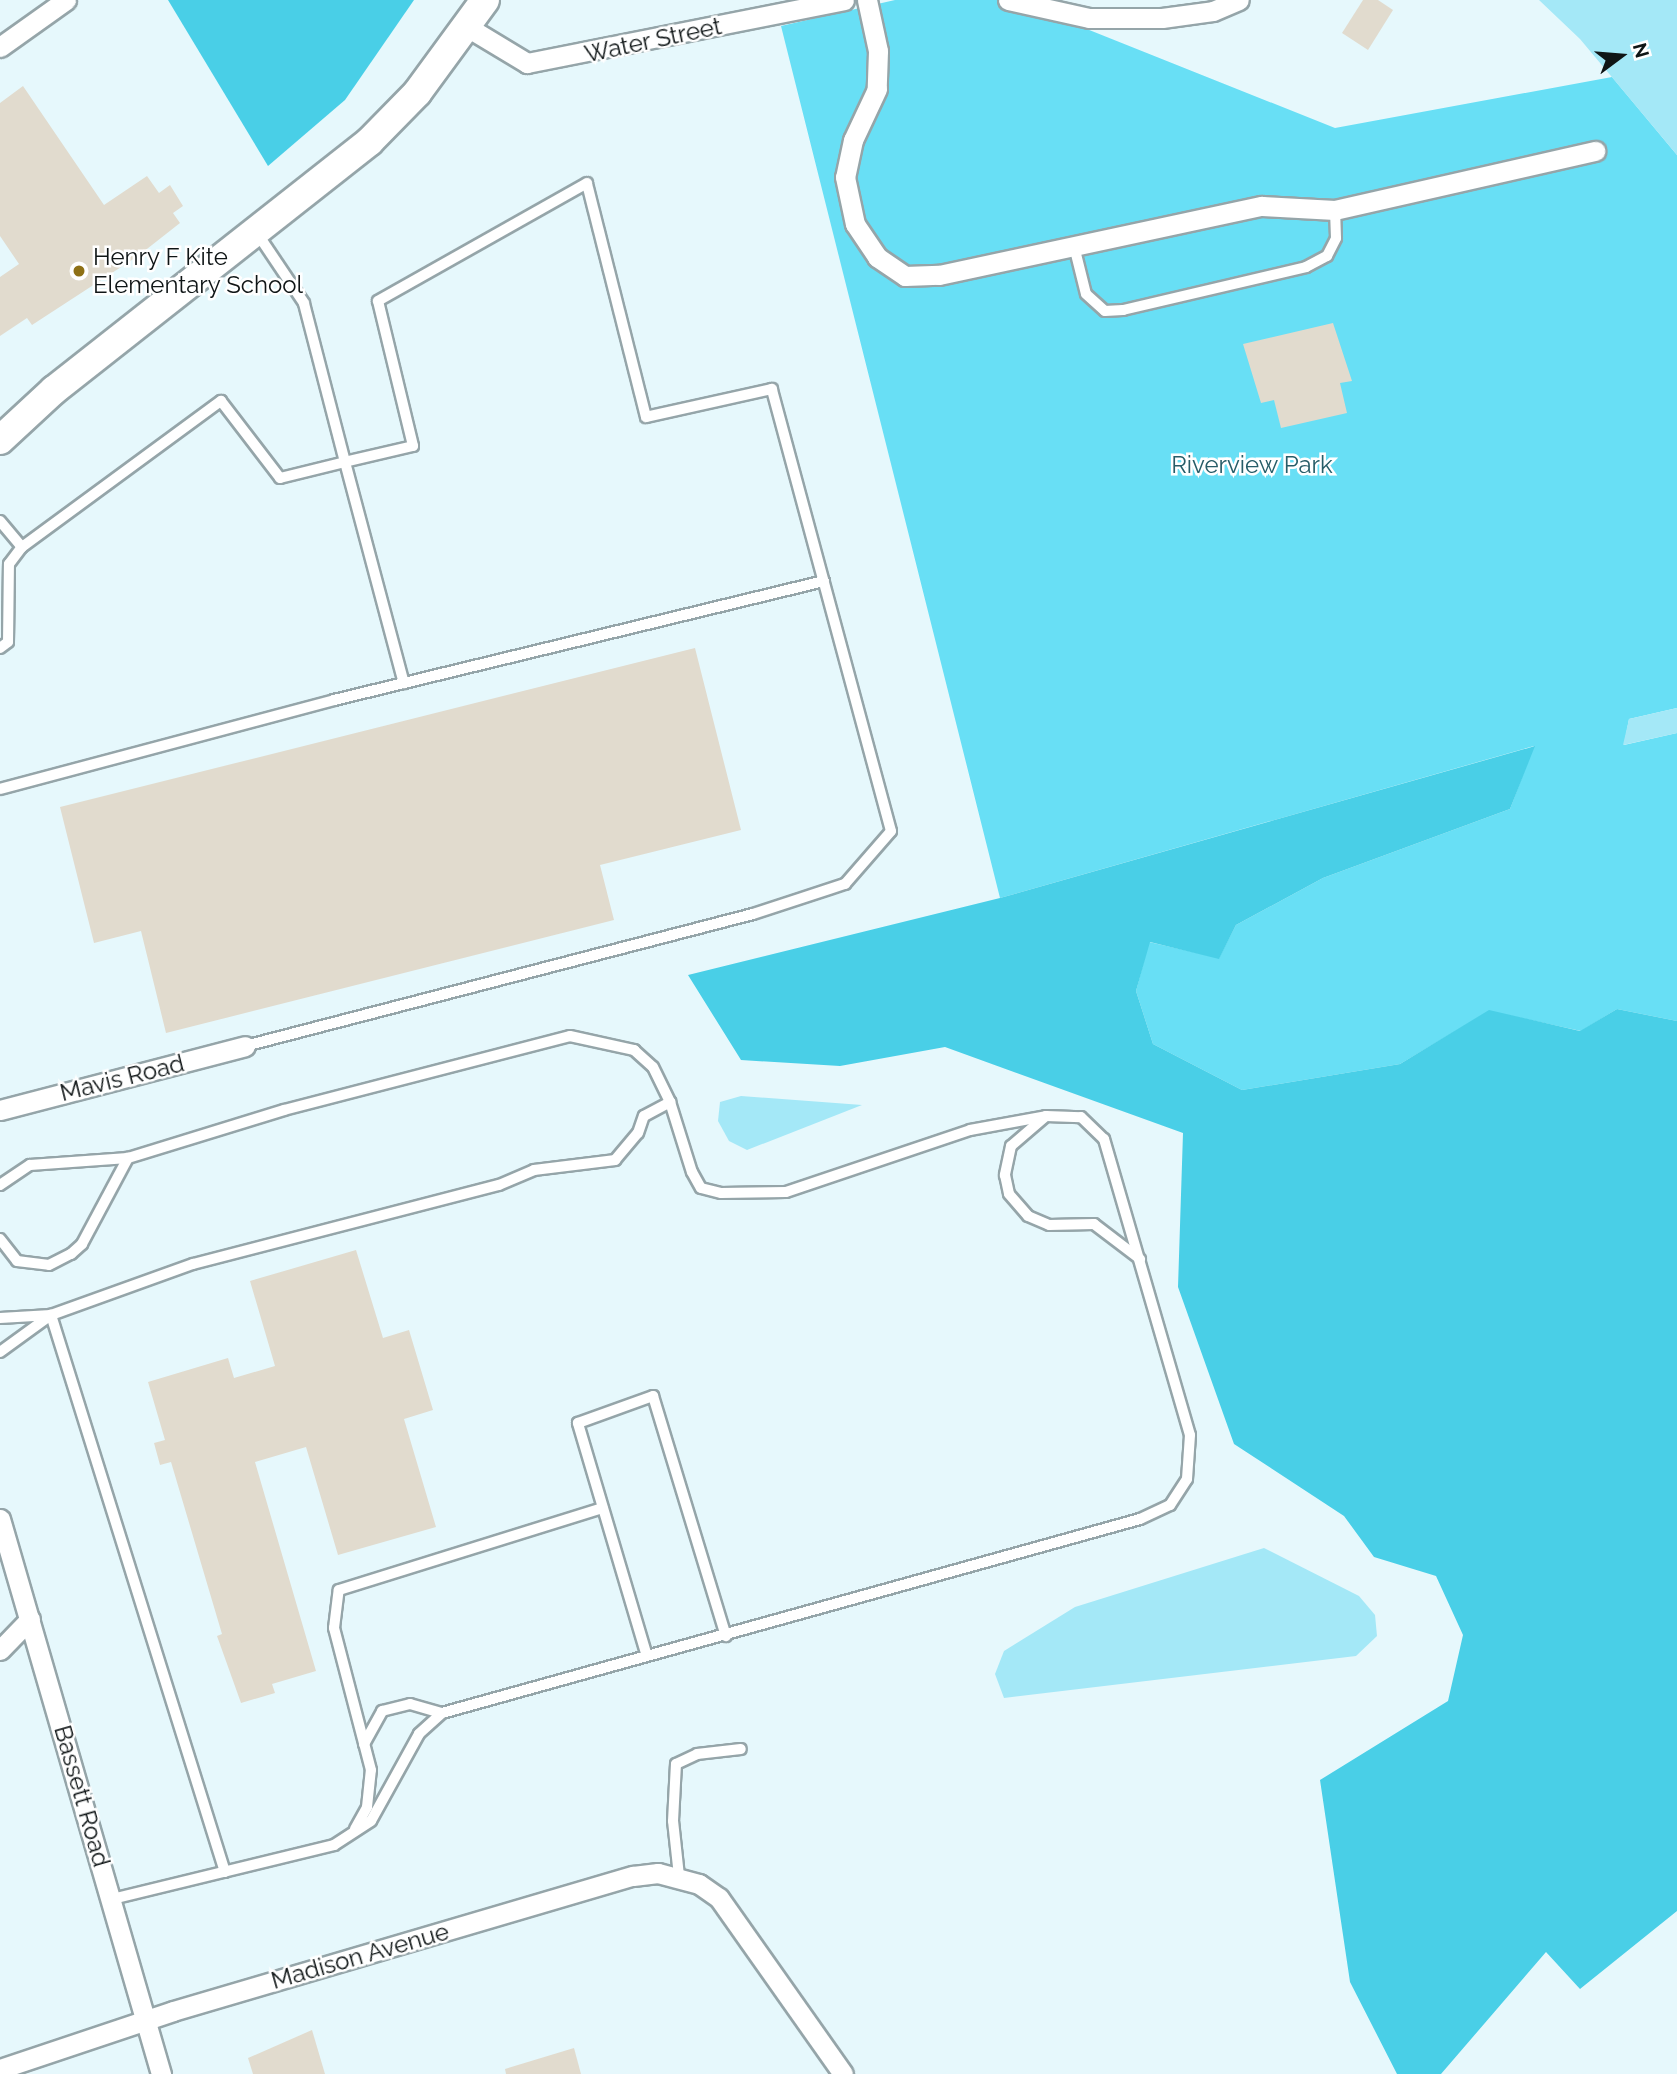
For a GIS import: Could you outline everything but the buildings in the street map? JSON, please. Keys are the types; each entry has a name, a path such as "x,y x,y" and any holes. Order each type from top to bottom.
{"main road":[{"path":"0,440 54,390 369,142 417,93 470,28 485,0"}],"street":[{"path":"0,47 66,0"},
{"name":"Water Street","path":"470,28 527,63 844,0"},
{"path":"867,0 878,51 877,89 853,140 845,177 855,224 877,257 905,276 939,275 1262,206 1335,210 1595,150"},
{"path":"1008,0 1089,18 1162,18 1213,11 1239,0"},
{"name":"Mavis Road","path":"0,1110 245,1046"},
{"name":"Bassett Road","path":"0,1519 161,2074"},
{"path":"0,1650 30,1619"},
{"name":"Madison Avenue","path":"0,2069 147,2019 634,1876 679,1876 719,1898 843,2074"}],"lane":[{"path":"0,648 8,642 4,564 22,547 221,401 280,478 413,446 378,301 587,183 646,417 772,389 891,831 845,884 753,915 245,1046"},
{"path":"1074,246 1086,294 1105,311 1123,310 1306,267 1326,256 1336,238 1335,210"},
{"path":"256,232 304,303 404,683"},
{"path":"0,521 22,547"},
{"path":"0,789 404,683 824,581"},
{"path":"0,1185 30,1165 128,1158 284,1110 570,1036 634,1050 653,1067 670,1102 692,1172 701,1188 721,1193 786,1192 970,1130 1046,1116 1081,1117 1104,1139 1190,1435 1187,1479 1170,1505 1140,1519 998,1561 798,1612 726,1636 646,1653 442,1713 419,1734 371,1821 334,1845 112,1899"},
{"path":"0,1352 51,1315 193,1264 499,1185 534,1170 615,1160 638,1133 643,1116 670,1102"},
{"path":"1046,1116 1011,1146 1005,1175 1009,1195 1027,1216 1049,1225 1094,1224 1141,1259"},
{"path":"0,1239 17,1261 48,1265 71,1254 87,1235 128,1158"},
{"path":"0,1318 51,1315"},
{"path":"51,1315 225,1872"},
{"path":"646,1653 578,1423 653,1396 726,1636"},
{"path":"354,1832 367,1807 371,1770 334,1628 339,1590 603,1508"},
{"path":"364,1744 382,1712 410,1704 442,1713"},
{"path":"679,1876 673,1821 676,1764 697,1754 741,1749"}],"green space":[{"name":"Riverview Park","path":"895,0 1014,0 1335,128 1612,77 1677,155 1677,708 1629,719 1624,745 1677,733 1677,1021 1617,1009 1581,1031 1489,1011 1400,1064 1242,1090 1153,1044 1136,991 1149,942 1219,958 1236,925 1323,878 1510,809 1534,746 1000,898 781,26"}],"shaded area":[{"path":"168,0 414,0 345,100 268,166"},
{"path":"1539,0 1677,0 1677,155 1580,39"},
{"path":"1677,708 1677,733 1623,745 1629,719"},
{"path":"1535,746 1510,809 1323,878 1236,925 1219,959 1150,942 1136,991 1153,1044 1242,1090 1400,1064 1489,1010 1580,1031 1617,1009 1677,1021 1677,1911 1580,1989 1546,1952 1441,2074 1397,2074 1350,1982 1320,1780 1448,1701 1463,1635 1436,1576 1374,1557 1344,1516 1234,1444 1178,1287 1183,1133 945,1047 840,1066 741,1060 688,975 1000,898"},
{"path":"741,1096 862,1105 747,1150 729,1141 718,1121 720,1102"},
{"path":"1264,1548 1359,1596 1375,1615 1377,1636 1356,1656 1004,1698 995,1674 1004,1651 1075,1607"}],"place":[{"name":"Henry F Kite Elementary School","path":"79,271"}]}
